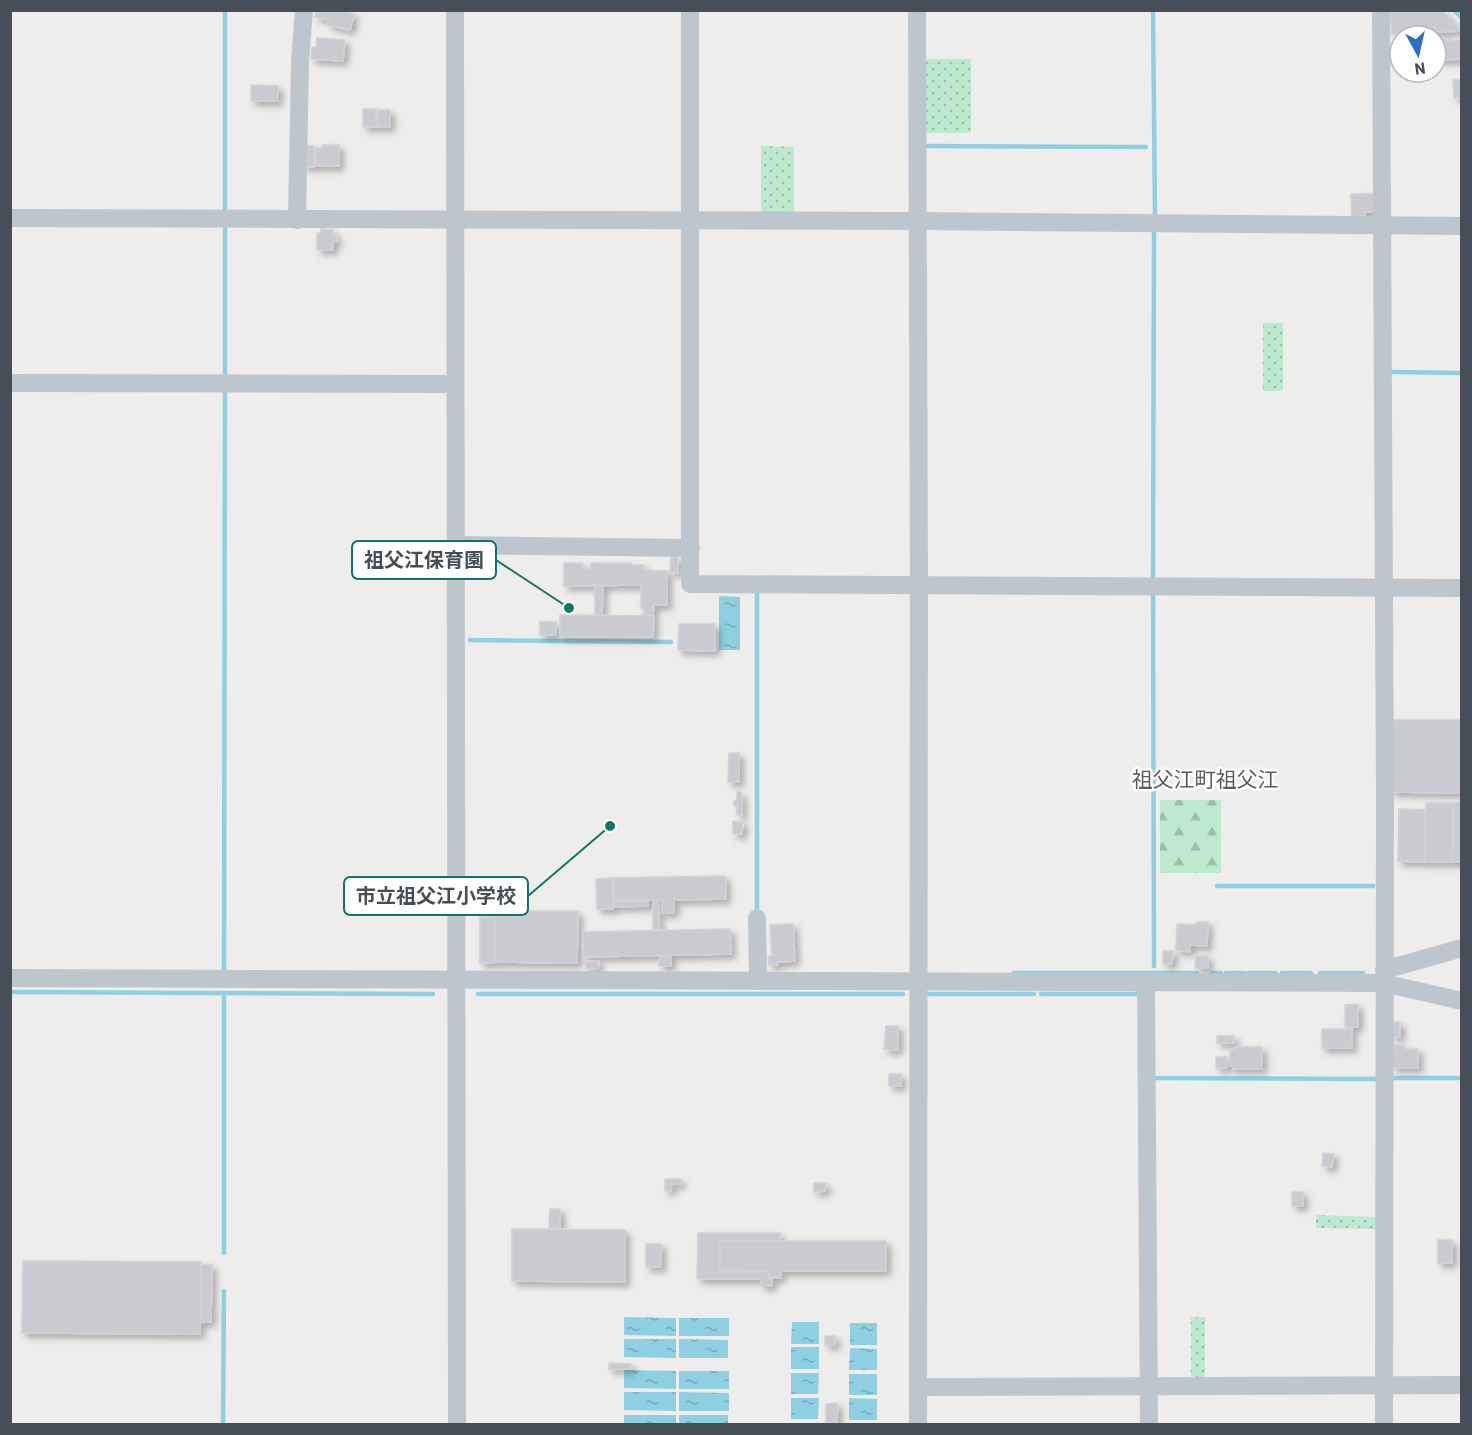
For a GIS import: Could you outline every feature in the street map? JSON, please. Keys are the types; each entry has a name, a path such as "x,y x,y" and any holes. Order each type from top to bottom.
{"street":[{"path":"297,220 300,61 304,10"},
{"path":"455,10 457,1425"},
{"path":"690,10 690,584 1461,588"},
{"path":"917,10 918,1425"},
{"path":"1381,10 1382,587 1385,799 1384,1425"},
{"path":"10,218 917,221 1461,226"},
{"path":"10,384 455,384"},
{"path":"456,545 691,548"},
{"path":"757,918 758,981"},
{"path":"1383,977 1461,948"},
{"path":"10,978 1146,983 1383,977 1461,1001"},
{"path":"1146,983 1149,1425"},
{"path":"918,1387 1461,1385"}],"green space":[{"path":"922,59 971,59 971,133 922,133"},
{"path":"761,146 794,147 794,216 761,216"},
{"path":"1263,323 1283,323 1283,391 1263,391"},
{"path":"1160,800 1221,800 1221,873 1160,873"},
{"path":"1316,1215 1377,1217 1376,1229 1316,1228"},
{"path":"1191,1317 1205,1317 1205,1380 1191,1380"}],"water":[{"path":"719,596 740,597 740,650 719,650"},
{"path":"624,1317 676,1318 676,1336 624,1335"},
{"path":"679,1318 729,1318 729,1336 679,1336"},
{"path":"792,1322 819,1322 819,1344 791,1344"},
{"path":"850,1323 877,1323 877,1345 850,1345"},
{"path":"624,1339 676,1339 676,1358 624,1357"},
{"path":"679,1339 728,1340 728,1358 679,1358"},
{"path":"791,1347 819,1347 819,1369 791,1369"},
{"path":"850,1348 877,1349 877,1370 849,1370"},
{"path":"624,1370 676,1371 676,1389 624,1388"},
{"path":"679,1371 729,1371 729,1389 679,1389"},
{"path":"791,1373 819,1373 818,1394 791,1394"},
{"path":"849,1374 877,1374 877,1395 849,1395"},
{"path":"624,1392 676,1392 676,1411 624,1410"},
{"path":"679,1392 729,1393 729,1411 679,1411"},
{"path":"791,1398 819,1398 818,1419 791,1419"},
{"path":"849,1398 877,1399 877,1420 849,1420"},
{"path":"624,1415 676,1415 676,1424 624,1424"},
{"path":"679,1415 728,1415 728,1424 679,1424"}],"building":[{"path":"316,10 339,10 354,14 350,30 328,25 329,20 315,17"},
{"path":"1390,10 1442,10 1461,31 1448,32 1448,24 1391,24"},
{"path":"317,38 345,40 343,61 311,59 312,47 316,47"},
{"path":"1462,40 1462,59 1448,60 1448,41"},
{"path":"1453,80 1462,80 1462,97 1454,98"},
{"path":"251,85 278,86 278,101 251,101"},
{"path":"363,109 376,109 376,127 363,127"},
{"path":"378,110 390,110 390,127 378,127"},
{"path":"322,145 339,145 339,166 315,166 316,148 322,148"},
{"path":"303,146 314,146 314,167 303,166"},
{"path":"1351,194 1375,194 1375,212 1365,212 1365,216 1352,216"},
{"path":"321,229 333,230 333,237 337,237 337,242 333,242 333,250 317,250 317,233 321,233"},
{"path":"671,557 678,557 678,573 670,572"},
{"path":"564,563 583,563 583,570 591,570 591,563 631,563 631,565 644,565 644,570 667,571 667,605 654,605 653,615 644,615 644,608 641,608 641,585 564,586"},
{"path":"595,585 603,585 602,615 595,615"},
{"path":"560,615 654,616 653,637 560,637"},
{"path":"540,622 556,622 556,635 540,635"},
{"path":"679,624 715,624 715,651 678,650"},
{"path":"1391,720 1462,720 1462,793 1391,792"},
{"path":"729,753 739,753 739,782 728,782"},
{"path":"737,791 742,793 742,815 737,815 737,806 734,806 734,801 737,801"},
{"path":"1426,803 1453,803 1452,862 1425,862"},
{"path":"1454,803 1462,803 1462,862 1453,862"},
{"path":"1399,809 1425,810 1424,862 1398,861"},
{"path":"733,821 743,822 742,834 733,834"},
{"path":"725,876 726,899 674,900 674,913 662,913 662,900 614,901 613,878"},
{"path":"613,878 613,909 597,909 596,879"},
{"path":"653,900 659,900 659,929 653,929"},
{"path":"614,901 648,901 648,906 614,907"},
{"path":"499,911 578,911 577,963 495,962 495,914 499,914"},
{"path":"480,917 495,917 494,963 480,963"},
{"path":"1196,922 1208,922 1207,946 1190,945 1190,952 1176,950 1177,924 1196,925"},
{"path":"793,924 795,961 769,965 768,956 772,956 770,925"},
{"path":"730,929 731,954 584,957 583,932"},
{"path":"1163,951 1173,951 1172,964 1163,964"},
{"path":"660,956 671,956 671,966 659,966"},
{"path":"1196,956 1208,956 1208,968 1195,968"},
{"path":"586,961 599,961 598,969 586,969"},
{"path":"1358,1004 1358,1027 1345,1027 1345,1005"},
{"path":"1391,1022 1400,1022 1400,1037 1392,1037"},
{"path":"886,1026 898,1026 898,1050 884,1049"},
{"path":"1322,1029 1352,1029 1352,1048 1322,1048"},
{"path":"1217,1036 1234,1036 1234,1043 1217,1043"},
{"path":"1394,1045 1404,1045 1404,1049 1418,1049 1418,1068 1392,1068"},
{"path":"1236,1047 1262,1047 1262,1069 1233,1069 1233,1066 1230,1066 1230,1049 1236,1049"},
{"path":"1216,1057 1227,1057 1227,1068 1216,1068"},
{"path":"889,1074 901,1074 901,1086 889,1086"},
{"path":"1323,1153 1334,1154 1332,1167 1322,1166"},
{"path":"665,1179 681,1179 681,1184 671,1184 671,1191 665,1191"},
{"path":"814,1183 826,1183 825,1191 814,1192"},
{"path":"1292,1192 1303,1192 1303,1206 1292,1206"},
{"path":"550,1209 560,1209 560,1229 549,1229"},
{"path":"512,1229 625,1230 625,1282 512,1281"},
{"path":"698,1233 780,1233 780,1241 720,1241 720,1271 769,1271 772,1286 761,1286 761,1279 697,1279"},
{"path":"1438,1240 1452,1240 1452,1263 1438,1263"},
{"path":"720,1241 886,1241 886,1271 781,1271 781,1278 769,1278 769,1271 720,1270"},
{"path":"646,1244 661,1244 661,1267 646,1267"},
{"path":"23,1261 201,1262 200,1334 22,1333"},
{"path":"201,1265 212,1265 211,1322 201,1322"},
{"path":"825,1336 835,1336 835,1345 825,1345"},
{"path":"609,1363 631,1364 631,1369 609,1369"},
{"path":"838,1403 837,1422 826,1422 826,1404"}],"waterway":[{"path":"225,10 225,215"},
{"path":"1153,10 1155,216"},
{"path":"1454,10 1462,18"},
{"path":"924,146 1146,147"},
{"path":"225,224 225,380"},
{"path":"1153,579 1154,233"},
{"path":"1392,372 1462,373"},
{"path":"224,971 225,389"},
{"path":"757,590 757,909"},
{"path":"1153,591 1154,966"},
{"path":"470,640 671,642"},
{"path":"1217,886 1373,886"},
{"path":"1014,973 1197,973"},
{"path":"1212,973 1221,973"},
{"path":"1226,973 1244,973"},
{"path":"1248,973 1276,973"},
{"path":"1282,973 1311,973"},
{"path":"1320,973 1363,973"},
{"path":"10,992 433,994"},
{"path":"224,993 224,1253"},
{"path":"478,994 903,994"},
{"path":"929,994 1034,994"},
{"path":"1041,994 1142,994"},
{"path":"1153,1075 1153,1078 1375,1079"},
{"path":"1390,1078 1462,1078"},
{"path":"223,1424 224,1291"}],"place":[{"name":"祖父江保育園","path":"569,608"},
{"name":"市立祖父江小学校","path":"610,826"}],"district":[{"name":"祖父江町祖父江","path":"1205,778"}]}
